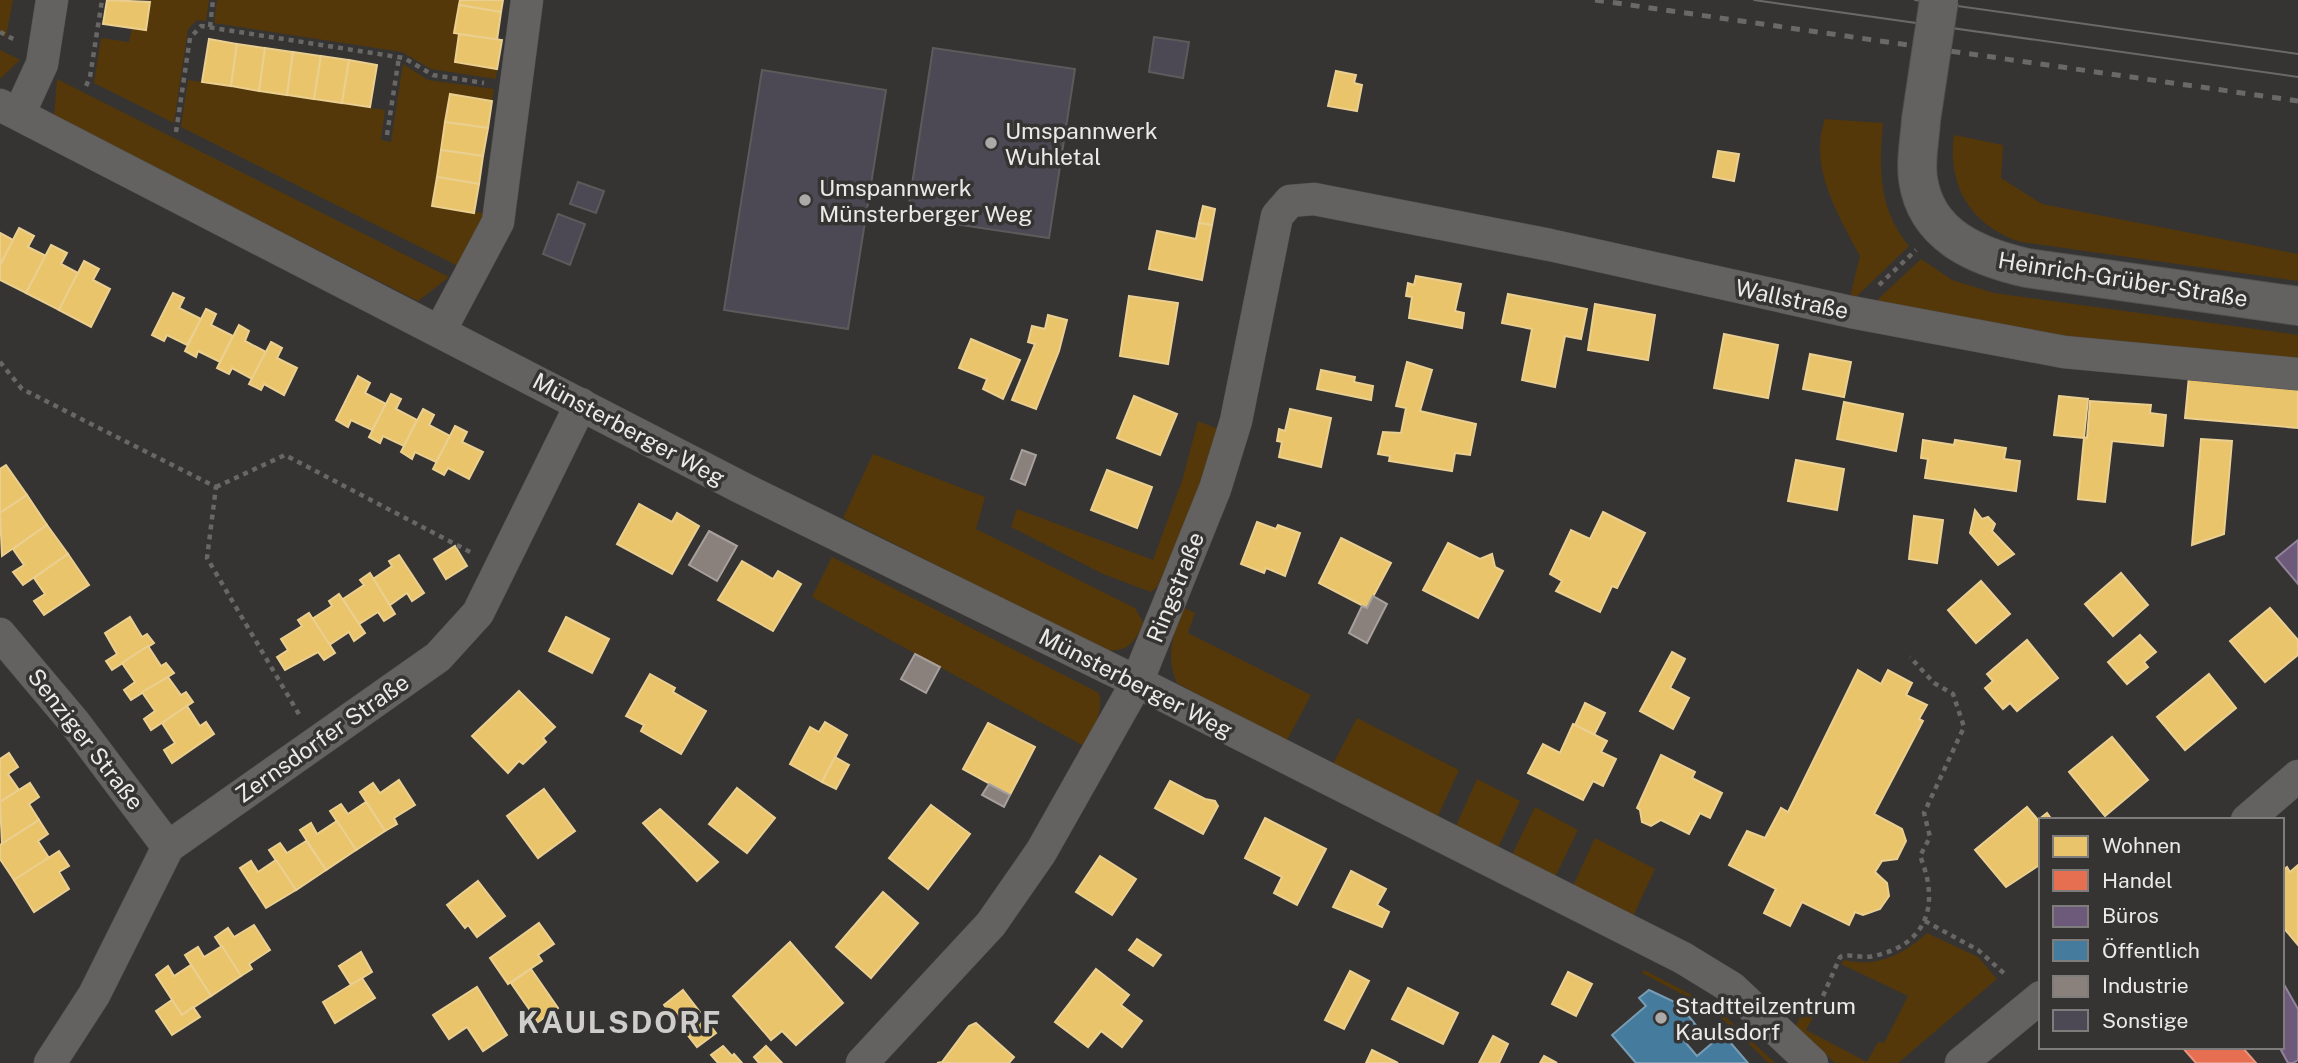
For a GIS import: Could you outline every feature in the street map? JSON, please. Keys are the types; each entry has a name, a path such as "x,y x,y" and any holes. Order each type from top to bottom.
{"street":[{"name":"Münsterberger Weg","path":"52,0 42,64 9,109 742,488 1137,682 1683,958 1732,988 1812,1063"},
{"path":"440,331 498,222 527,0"},
{"name":"Heinrich-Grüber-Straße","path":"1938,0 1917,167 1922,194 1930,211 1952,238 1967,249 1987,258 2027,268 2298,306"},
{"name":"Wallstraße","path":"1290,201 1314,199 1473,230 1851,312 2064,352 2298,374"},
{"name":"Ringstraße","path":"862,1063 991,924 1041,852 1137,682 1215,489 1236,421 1277,216 1290,201"},
{"name":"Zernsdorfer Straße","path":"50,1063 94,995 168,847 438,657 478,613 581,404"},
{"name":"Senziger Straße","path":"0,634 66,712 168,847"},
{"path":"2249,818 2298,776"},
{"path":"1961,1063 2039,999"}],"path":[{"path":"86,86 90,77 102,0"},
{"path":"209,27 213,0"},
{"path":"176,132 190,38 201,26 398,57 433,75 516,87"},
{"path":"387,135 398,57"},
{"path":"1891,274 1914,251"},
{"path":"0,362 23,389 216,487"},
{"path":"216,487 285,455 500,568"},
{"path":"216,487 207,558 315,742"},
{"path":"1823,996 1840,957 1871,957 1898,948 1914,936 1926,921 1931,899 1920,856 1930,837 1924,813 1964,727 1953,694 1934,683 1910,657"},
{"path":"1926,921 1978,950 2007,976"}],"shaded area":[{"path":"0,0 13,0 6,37 0,33"},
{"path":"150,0 209,0 206,21 197,20 188,29 174,123 94,83 101,38 129,42 132,28 146,30"},
{"path":"217,0 460,0 455,33 459,34 455,62 497,69 496,79 431,69 402,52 214,23"},
{"path":"0,50 20,60 0,79"},
{"path":"403,64 428,80 494,89 492,101 450,94 432,205 489,214 460,267 181,127 188,80 385,110 381,140 391,142"},
{"path":"57,79 449,277 418,301 54,116"},
{"path":"1825,119 1883,123 1881,172 1886,203 1899,232 1909,246 1855,298 1850,297 1860,256 1835,207 1823,172 1820,155"},
{"path":"1954,135 2003,145 2001,178 2042,204 2298,254 2298,281 2021,242 2003,235 1988,226 1966,202 1954,171"},
{"path":"1921,259 1952,280 1994,293 2298,335 2298,360 2053,337 1875,302"},
{"path":"1198,421 1218,429 1193,504 1157,587 1151,592 1103,574 1011,527 1017,509 1153,560 1182,481"},
{"path":"873,454 985,497 976,529 1135,608 1143,622 1133,642 1123,649 1101,648 843,518"},
{"path":"832,557 1099,693 1099,714 1084,746 812,597"},
{"path":"1184,608 1195,613 1188,633 1311,695 1286,742 1177,683 1171,654"},
{"path":"1357,718 1459,770 1437,818 1333,764"},
{"path":"1477,779 1520,801 1498,848 1456,826"},
{"path":"1535,807 1578,830 1555,877 1512,855"},
{"path":"1595,838 1655,869 1633,916 1573,886"},
{"path":"1927,933 1978,957 1997,979 1898,1063 1835,1063 1796,1026 1802,1012 1817,1010 1806,1030 1867,1062 1878,1042 1884,1043 1908,996 1841,964 1844,960 1867,962 1888,958 1908,948"},
{"path":"1644,970 1715,1007 1775,1063 1769,1063 1714,1011 1642,973"}],"building: Wohnen":[{"path":"107,0 150,2 146,30 103,24"},
{"path":"460,0 503,0 501,12 459,5"},
{"path":"459,5 501,12 497,40 454,33"},
{"path":"459,34 502,40 497,69 455,62"},
{"path":"209,39 237,44 231,86 202,82"},
{"path":"237,44 265,48 259,91 231,86"},
{"path":"265,48 293,52 287,95 259,91"},
{"path":"293,52 321,56 314,99 287,95"},
{"path":"321,56 349,60 342,103 314,99"},
{"path":"349,60 377,65 370,107 342,103"},
{"path":"1336,71 1356,75 1354,83 1362,85 1357,111 1328,106"},
{"path":"450,94 492,101 488,128 445,122"},
{"path":"445,122 488,128 483,156 441,150"},
{"path":"441,150 483,156 479,184 437,177"},
{"path":"1718,151 1739,154 1734,181 1713,177"},
{"path":"437,177 479,184 474,213 432,206"},
{"path":"1203,206 1215,209 1212,225 1199,223"},
{"path":"1199,223 1212,225 1202,280 1149,269 1157,231 1196,239"},
{"path":"19,228 34,236 28,247 46,256 26,293 0,280 0,265"},
{"path":"0,233 13,240 0,265"},
{"path":"51,245 67,253 61,264 78,273 59,310 26,293"},
{"path":"84,261 99,269 93,280 110,289 91,327 59,310"},
{"path":"1416,276 1461,284 1455,311 1464,313 1462,328 1409,318 1412,297 1406,296 1408,283 1414,285"},
{"path":"173,293 184,298 179,308 201,319 187,345 167,335 164,341 152,335"},
{"path":"1508,294 1587,309 1581,339 1565,336 1555,387 1522,380 1532,329 1502,323"},
{"path":"1129,296 1178,303 1168,364 1120,356"},
{"path":"1595,304 1655,315 1648,360 1588,350"},
{"path":"206,309 216,314 211,325 233,336 220,362 198,351 196,357 185,351"},
{"path":"1048,315 1067,320 1059,351 1036,409 1012,400 1035,344 1028,342 1032,326 1045,329"},
{"path":"239,325 249,331 245,341 266,352 252,379 232,368 229,374 217,368"},
{"path":"1724,334 1778,345 1768,398 1714,388"},
{"path":"971,339 1020,360 1003,399 983,389 987,379 959,368"},
{"path":"271,342 282,348 277,358 297,368 284,395 264,384 261,390 249,384"},
{"path":"1810,354 1851,362 1844,397 1803,389"},
{"path":"1407,362 1432,370 1420,411 1476,424 1470,455 1455,453 1452,471 1389,461 1390,456 1378,454 1383,432 1401,433 1406,408 1396,406"},
{"path":"1321,370 1355,377 1354,382 1373,386 1371,400 1317,389"},
{"path":"358,376 370,383 365,393 386,404 372,430 351,420 348,427 336,420"},
{"path":"2189,376 2298,388 2298,428 2185,418"},
{"path":"391,394 401,399 396,409 417,420 404,446 383,436 380,443 369,437"},
{"path":"1134,396 1177,414 1160,455 1117,438"},
{"path":"2059,396 2088,399 2084,437 2087,438 2090,401 2151,405 2150,413 2166,415 2163,446 2112,441 2105,502 2078,499 2084,438 2054,435"},
{"path":"1844,402 1903,414 1896,451 1837,439"},
{"path":"423,409 434,415 429,425 450,436 436,462 415,452 412,459 401,452"},
{"path":"1290,409 1331,418 1321,467 1279,457 1282,442 1277,441 1279,429 1285,431"},
{"path":"455,426 467,432 462,442 483,452 469,479 448,468 444,475 433,469"},
{"path":"2201,439 2232,441 2224,534 2192,545"},
{"path":"1923,440 1954,445 1955,440 2006,448 2004,459 2020,461 2016,491 1925,478 1928,459 1921,458"},
{"path":"1796,460 1844,469 1837,510 1788,501"},
{"path":"6,465 27,495 0,513 0,469"},
{"path":"1107,470 1152,487 1137,528 1091,510"},
{"path":"27,495 47,525 2,556 0,513"},
{"path":"639,504 672,522 677,513 699,526 672,574 617,544"},
{"path":"1975,510 1982,519 1988,517 1995,524 1992,531 2014,554 1998,565 1970,533"},
{"path":"1603,512 1645,533 1617,588 1612,586 1600,612 1556,591 1562,581 1550,574 1571,530 1590,539"},
{"path":"1914,516 1943,520 1937,563 1909,559"},
{"path":"1257,522 1276,529 1278,525 1300,533 1285,576 1266,568 1264,573 1241,564"},
{"path":"47,525 68,554 23,585 13,572 24,565 13,549"},
{"path":"1341,538 1391,563 1367,608 1319,583"},
{"path":"1448,543 1480,559 1492,554 1495,567 1503,571 1478,618 1423,590"},
{"path":"455,546 467,566 446,579 434,559"},
{"path":"68,554 89,585 44,615 34,601 45,594 34,578"},
{"path":"399,555 424,593 412,601 407,593 390,605 373,579 392,566 389,561"},
{"path":"742,561 773,579 778,571 801,584 773,631 718,600"},
{"path":"370,573 395,614 384,621 378,612 359,624 343,599 364,585 360,580"},
{"path":"2121,573 2148,605 2113,636 2085,604"},
{"path":"1981,581 2010,614 1976,643 1948,610"},
{"path":"339,594 365,633 354,641 349,632 329,645 312,619 332,606 329,601"},
{"path":"2270,608 2298,640 2298,655 2265,682 2230,641"},
{"path":"309,613 335,653 324,660 318,652 285,670 277,657 288,650 281,639 302,626 298,620"},
{"path":"130,617 142,637 147,634 154,643 112,670 106,661 117,654 105,633"},
{"path":"566,617 609,639 592,673 549,651"},
{"path":"2140,635 2156,652 2144,662 2148,667 2127,684 2108,662"},
{"path":"2027,640 2058,678 2017,711 2010,703 2003,709 1985,688 1993,681 1987,674"},
{"path":"148,646 161,666 166,663 174,673 131,700 124,690 135,682 122,663"},
{"path":"1672,652 1685,659 1670,688 1689,698 1673,729 1640,711"},
{"path":"1858,670 1881,684 1888,670 1912,683 1906,695 1927,705 1919,719 1923,721 1874,814 1902,829 1906,841 1897,859 1882,861 1875,872 1887,883 1889,896 1880,909 1863,915 1855,912 1849,925 1802,902 1790,926 1764,913 1776,889 1729,865 1747,831 1765,838 1781,808 1788,812"},
{"path":"650,674 675,688 673,692 706,711 681,754 641,731 644,725 626,716"},
{"path":"2209,674 2236,708 2185,750 2157,717"},
{"path":"168,677 181,695 186,692 193,702 151,730 144,719 155,711 142,692"},
{"path":"519,691 555,727 543,738 546,742 523,764 519,761 508,773 472,736"},
{"path":"1585,703 1605,713 1594,735 1575,725"},
{"path":"187,706 200,726 206,722 214,734 172,763 164,750 175,743 162,723"},
{"path":"825,722 847,735 822,782 790,764 810,727 819,732"},
{"path":"988,723 1035,747 1010,795 963,769"},
{"path":"1573,724 1607,741 1601,752 1616,759 1603,786 1593,781 1583,800 1528,773 1543,744 1560,753"},
{"path":"2112,737 2148,780 2105,816 2069,772"},
{"path":"9,753 18,767 8,774 19,790 0,802 0,759"},
{"path":"1661,755 1695,772 1692,778 1722,793 1710,818 1700,813 1689,834 1661,820 1651,826 1642,822 1640,810 1637,808"},
{"path":"835,757 849,765 836,789 822,782"},
{"path":"399,780 415,805 394,818 397,824 385,831 360,792 373,783 380,793"},
{"path":"1170,781 1205,799 1215,801 1218,806 1203,834 1155,808"},
{"path":"30,783 39,797 29,804 39,820 2,844 0,802"},
{"path":"737,788 775,818 747,853 709,824"},
{"path":"544,789 575,831 538,858 507,816"},
{"path":"366,802 385,831 356,850 330,811 341,804 348,814"},
{"path":"931,805 970,834 928,889 889,858"},
{"path":"2027,807 2039,819 2039,865 2006,887 1975,850"},
{"path":"660,809 718,862 697,881 643,823"},
{"path":"1265,818 1326,849 1297,905 1274,893 1282,877 1245,858"},
{"path":"39,820 48,834 38,841 49,858 14,880 0,859 0,845"},
{"path":"337,821 356,850 326,870 300,830 311,823 317,834"},
{"path":"306,841 326,870 296,890 269,850 280,843 287,853"},
{"path":"59,851 69,866 59,872 69,889 34,912 14,880"},
{"path":"1100,856 1136,879 1112,915 1076,892"},
{"path":"276,860 296,890 266,908 240,868 251,861 258,872"},
{"path":"2298,865 2298,945 2284,928 2284,869 2287,867 2290,872"},
{"path":"1351,871 1386,889 1377,905 1389,912 1382,927 1333,907"},
{"path":"478,881 505,916 477,937 468,925 465,928 447,905"},
{"path":"883,892 918,923 871,978 836,947"},
{"path":"539,923 554,944 538,955 542,961 508,984 490,958"},
{"path":"254,925 270,950 249,964 252,969 241,976 215,937 228,928 234,937"},
{"path":"1137,939 1161,955 1153,966 1129,950"},
{"path":"790,942 843,1003 796,1045 782,1031 771,1040 733,996"},
{"path":"222,946 241,976 211,996 185,955 198,947 204,957"},
{"path":"361,952 372,972 351,985 339,966"},
{"path":"191,965 211,996 182,1015 156,975 168,966 174,976"},
{"path":"531,969 558,1008 538,1022 511,983"},
{"path":"1096,969 1129,995 1121,1005 1142,1021 1122,1047 1101,1031 1088,1047 1055,1022"},
{"path":"1350,971 1369,981 1344,1029 1325,1020"},
{"path":"1568,972 1592,984 1576,1016 1552,1004"},
{"path":"362,978 375,998 335,1023 323,1002"},
{"path":"477,987 507,1035 483,1051 467,1027 449,1039 433,1015"},
{"path":"1408,988 1458,1013 1443,1044 1392,1019"},
{"path":"683,990 716,1033 697,1047 664,1005"},
{"path":"172,1000 182,1015 193,1007 200,1017 172,1035 156,1011"},
{"path":"976,1023 1014,1057 1009,1063 937,1063 942,1062 969,1026"},
{"path":"1493,1036 1508,1044 1499,1063 1479,1063"},
{"path":"723,1046 742,1063 718,1063 711,1055"},
{"path":"766,1046 782,1063 759,1063 754,1057"},
{"path":"1372,1050 1398,1063 1366,1063"},
{"path":"1544,1056 1557,1063 1540,1063"}],"building: Handel":[{"path":"2184,1049 2244,1049 2256,1063 2196,1063"}],"building: Büros":[{"path":"2298,540 2298,584 2276,558"},
{"path":"2284,984 2298,1009 2298,1060 2288,1063 2281,1050 2284,1049"}],"building: Öffentlich":[{"name":"Stadtteilzentrum Kaulsdorf","path":"1649,990 1679,1004 1699,1029 1685,1042 1697,1056 1723,1034 1748,1063 1636,1063 1612,1035 1646,1006 1639,998"}],"building: Industrie":[{"path":"1022,450 1036,455 1025,485 1011,479"},
{"path":"709,531 737,546 717,581 689,565"},
{"path":"1373,596 1387,604 1367,643 1349,633 1362,606 1367,608"},
{"path":"915,654 940,667 926,693 901,679"},
{"path":"989,784 1010,795 1004,807 982,795"}],"building: Sonstige":[{"path":"1154,37 1189,42 1183,78 1149,72"},
{"name":"Umspannwerk Wuhletal","path":"933,48 1075,69 1049,238 907,217"},
{"name":"Umspannwerk Münsterberger Weg","path":"762,70 886,90 848,329 724,310"},
{"path":"578,182 604,191 596,213 570,204"},
{"path":"558,214 585,224 570,265 543,254"}],"tram line":[{"path":"1754,0 2298,77"},
{"path":"1915,0 2298,54"}],"railway":[{"path":"1595,0 2298,101"}],"place":[{"name":"Umspannwerk Wuhletal","path":"991,143"},
{"name":"Umspannwerk Münsterberger Weg","path":"805,200"},
{"name":"Stadtteilzentrum Kaulsdorf","path":"1661,1018"}],"district":[{"name":"KAULSDORF","path":"620,1022"}]}
